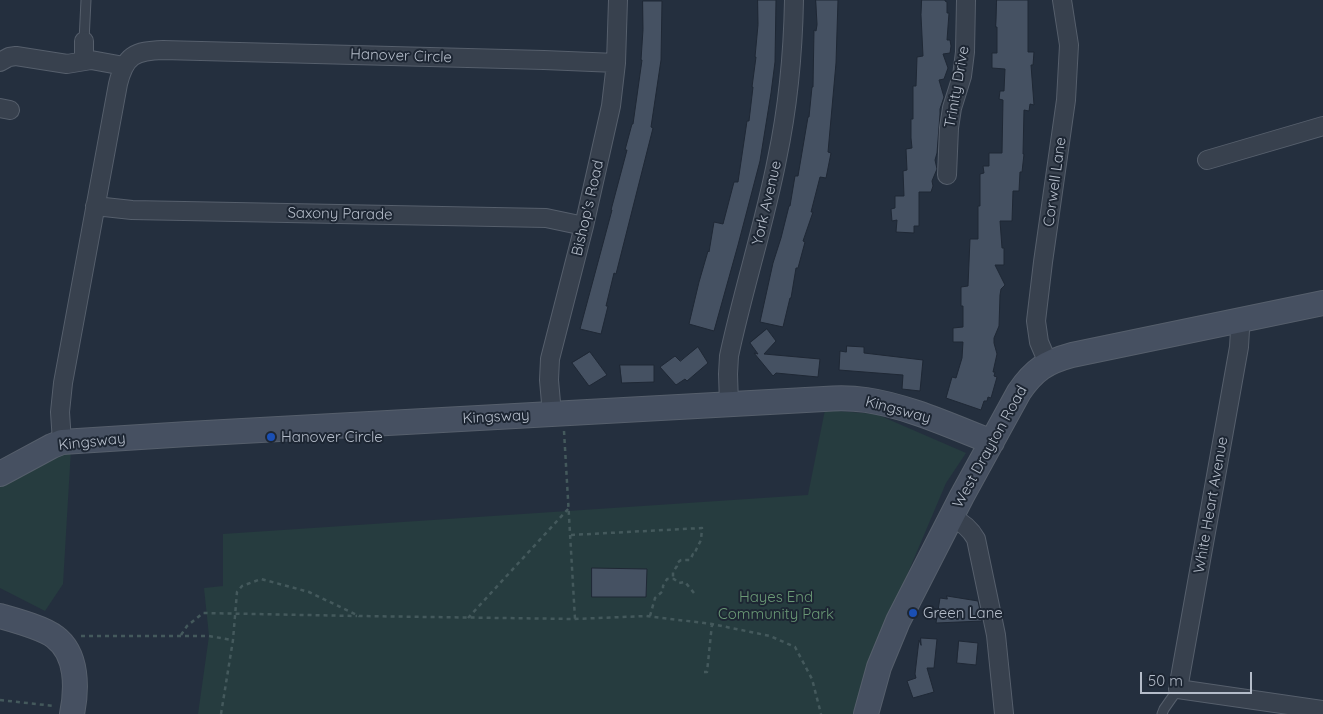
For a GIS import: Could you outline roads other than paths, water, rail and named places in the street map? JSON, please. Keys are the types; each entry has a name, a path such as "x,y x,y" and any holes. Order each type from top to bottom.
{"street":[{"name":"Bishop's Road","path":"557,414 549,380 550,359 584,226 611,106 616,63 618,0"},
{"name":"York Avenue","path":"729,404 728,367 730,350 770,196 783,131 791,62 794,0"},
{"name":"Trinity Drive","path":"947,175 951,115 962,76 966,52 966,0"},
{"name":"Corwell Lane","path":"1048,363 1039,342 1036,321 1067,91 1069,45 1062,0"},
{"path":"84,41 84,61"},
{"name":"Hanover Circle","path":"124,66 131,56 136,53 152,50 616,63"},
{"path":"0,62 9,57 16,56 67,64 96,61 124,66 118,84 62,393 60,412 62,442"},
{"path":"1207,160 1323,126"},
{"name":"Saxony Parade","path":"95,206 132,210 546,218 584,226"},
{"name":"West Drayton Road","path":"866,714 879,666 911,594 992,442 1025,384 1036,371 1059,358 1096,349 1323,303"},
{"name":"White Heart Avenue","path":"1178,689 1239,347 1240,330 1238,320"},
{"name":"Kingsway","path":"0,474 62,442 824,398 850,398 884,403 911,411 992,442"},
{"path":"951,517 967,526 976,539 996,635 1004,714"},
{"path":"0,616 54,636 64,646 71,662 74,679 73,712"},
{"path":"1178,689 1323,710"}],"lane":[{"path":"84,41 86,0"},
{"path":"1162,714 1164,708 1178,689"}],"place":[{"name":"Hanover Circle","path":"271,437"},
{"name":"Green Lane","path":"913,613"}],"park label":[{"name":"Hayes End Community Park","path":"776,606"}]}
